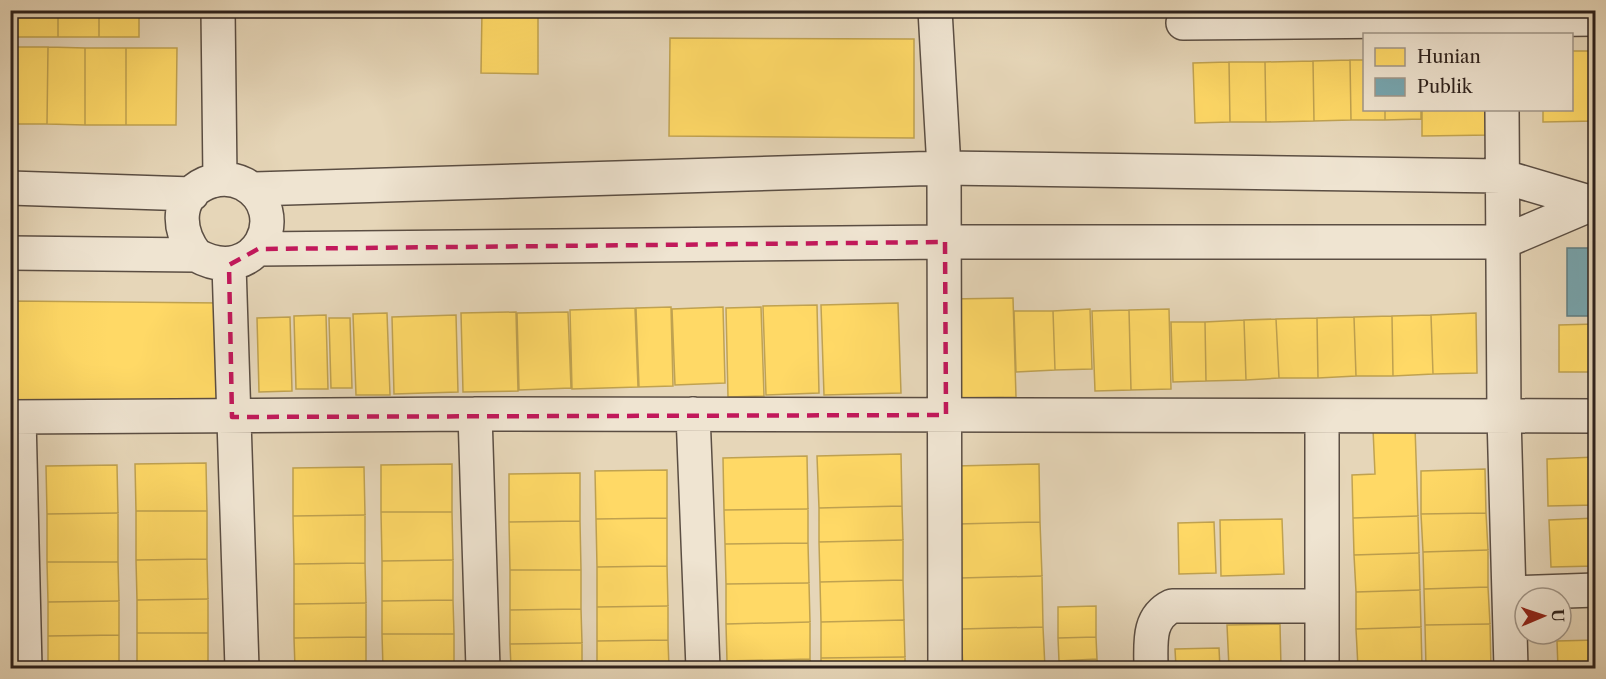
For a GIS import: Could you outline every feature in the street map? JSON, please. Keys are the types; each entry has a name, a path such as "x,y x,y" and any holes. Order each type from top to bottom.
{"street":[{"path":"218,10 220,179"},
{"path":"935,10 944,168 945,669"},
{"path":"1183,23 1504,22 1596,19"},
{"path":"1502,111 1504,416 1512,669"},
{"path":"252,189 944,168 1501,176 1594,204"},
{"path":"220,179 237,181 252,189 262,201 267,218 266,234 258,249 245,260 229,265 211,264 196,255 186,242 181,226 183,208 192,194 204,183 220,179"},
{"path":"10,188 192,194"},
{"path":"258,249 945,242 1503,242 1594,204"},
{"path":"10,252 196,255"},
{"path":"229,265 232,417 243,669"},
{"path":"25,669 15,417 475,414 1596,416"},
{"path":"475,414 483,669"},
{"path":"693,414 703,669"},
{"path":"1322,416 1322,669"},
{"path":"1509,593 1596,590"},
{"path":"1152,669 1151,633 1156,620 1164,610 1172,606 1322,606"}],"highlighted area":[{"path":"945,242 946,415 232,417 229,265 258,249"}],"building: Hunian":[{"path":"14,10 58,10 58,37 14,37"},
{"path":"58,10 99,10 99,37 58,37"},
{"path":"99,10 139,10 139,37 99,37"},
{"path":"482,10 538,10 538,74 481,73"},
{"path":"670,38 914,39 914,138 669,136"},
{"path":"10,47 48,47 47,124 10,124"},
{"path":"48,47 85,48 85,125 47,124"},
{"path":"85,48 126,48 126,125 85,125"},
{"path":"126,48 177,48 176,125 126,125"},
{"path":"1573,51 1596,51 1596,121 1543,122 1543,111 1573,111"},
{"path":"1350,60 1351,120 1314,121 1313,61"},
{"path":"1350,60 1363,60 1363,111 1385,111 1385,120 1351,120"},
{"path":"1313,61 1314,121 1266,122 1265,62"},
{"path":"1229,62 1230,122 1195,123 1193,63"},
{"path":"1229,62 1265,62 1266,122 1230,122"},
{"path":"1385,111 1421,111 1421,119 1385,120"},
{"path":"1422,111 1491,111 1491,135 1422,136"},
{"path":"1013,298 1016,397 953,398 950,299"},
{"path":"10,301 221,303 220,411 10,410"},
{"path":"898,303 901,393 824,395 821,305"},
{"path":"817,305 819,393 766,395 763,306"},
{"path":"671,307 673,386 639,387 636,308"},
{"path":"723,307 725,383 675,385 672,309"},
{"path":"761,307 764,396 728,397 726,308"},
{"path":"635,308 638,387 572,389 570,310"},
{"path":"1090,309 1092,369 1055,370 1053,311"},
{"path":"1169,309 1171,389 1131,390 1129,310"},
{"path":"1129,310 1131,390 1095,391 1092,311"},
{"path":"1014,311 1053,311 1055,370 1016,372"},
{"path":"516,312 518,391 463,392 461,313"},
{"path":"568,312 571,388 519,390 517,313"},
{"path":"387,313 390,395 356,395 353,314"},
{"path":"1476,313 1477,373 1433,374 1431,315"},
{"path":"326,315 328,389 296,389 294,316"},
{"path":"456,315 458,392 394,394 392,317"},
{"path":"1431,315 1433,374 1393,376 1392,316"},
{"path":"1392,316 1393,376 1356,376 1354,317"},
{"path":"290,317 292,391 259,392 257,318"},
{"path":"1354,317 1356,376 1318,378 1317,318"},
{"path":"329,318 350,318 352,388 331,388"},
{"path":"1317,318 1318,378 1279,378 1276,319"},
{"path":"1276,319 1279,378 1246,380 1244,320"},
{"path":"1244,320 1246,380 1206,381 1205,322"},
{"path":"1171,322 1205,322 1206,381 1173,382"},
{"path":"1596,324 1596,372 1559,372 1559,325"},
{"path":"1415,427 1418,516 1353,518 1352,475 1375,474 1373,429"},
{"path":"901,454 902,506 819,508 817,456"},
{"path":"807,456 808,509 724,510 723,458"},
{"path":"1596,457 1596,505 1548,506 1547,459"},
{"path":"206,463 207,511 136,511 135,464"},
{"path":"452,464 452,512 381,512 381,465"},
{"path":"1039,464 1040,522 958,524 956,466"},
{"path":"117,465 118,513 47,514 46,466"},
{"path":"364,467 365,515 293,516 293,468"},
{"path":"1485,469 1486,513 1421,514 1421,471"},
{"path":"667,470 667,518 596,519 595,471"},
{"path":"580,473 580,521 509,522 509,474"},
{"path":"902,506 903,540 819,542 819,508"},
{"path":"808,509 808,543 725,544 724,510"},
{"path":"136,511 207,511 207,559 136,560"},
{"path":"381,512 452,512 453,560 382,561"},
{"path":"118,513 118,562 47,562 47,514"},
{"path":"1486,513 1488,550 1423,552 1421,514"},
{"path":"365,515 365,563 294,564 293,516"},
{"path":"1418,516 1419,553 1354,555 1353,518"},
{"path":"667,518 667,566 597,567 596,519"},
{"path":"1596,518 1596,566 1551,567 1549,520"},
{"path":"1282,519 1284,574 1221,576 1220,520"},
{"path":"580,521 581,570 510,570 509,522"},
{"path":"1040,522 1042,576 960,578 958,524"},
{"path":"1214,522 1216,573 1179,574 1178,523"},
{"path":"903,540 903,580 820,582 819,542"},
{"path":"808,543 809,583 726,584 725,544"},
{"path":"1488,550 1488,587 1424,589 1423,552"},
{"path":"1419,553 1420,590 1356,592 1354,555"},
{"path":"207,559 208,599 137,600 136,560"},
{"path":"453,560 453,600 382,601 382,561"},
{"path":"47,562 118,562 119,601 48,602"},
{"path":"365,563 366,603 294,604 294,564"},
{"path":"667,566 668,606 597,607 597,567"},
{"path":"510,570 581,570 581,609 510,610"},
{"path":"1042,576 1043,627 961,629 960,578"},
{"path":"903,580 904,620 821,622 820,582"},
{"path":"809,583 810,622 726,624 726,584"},
{"path":"1488,587 1490,624 1425,625 1424,589"},
{"path":"1420,590 1421,627 1356,629 1356,592"},
{"path":"208,599 208,633 137,633 137,600"},
{"path":"453,600 454,634 382,634 382,601"},
{"path":"119,601 119,635 48,636 48,602"},
{"path":"366,603 366,637 294,638 294,604"},
{"path":"668,606 668,640 597,641 597,607"},
{"path":"1096,606 1096,637 1058,638 1058,607"},
{"path":"581,609 582,643 510,644 510,610"},
{"path":"904,620 905,657 821,658 821,622"},
{"path":"810,622 810,659 727,661 726,624"},
{"path":"1280,624 1281,668 1229,668 1227,625"},
{"path":"1490,624 1491,668 1426,668 1425,625"},
{"path":"1043,627 1045,668 963,668 961,629"},
{"path":"1421,627 1422,668 1358,668 1356,629"},
{"path":"137,633 208,633 208,668 137,668"},
{"path":"382,634 454,634 454,668 383,668"},
{"path":"119,635 119,668 48,668 48,636"},
{"path":"366,637 366,668 295,668 294,638"},
{"path":"1096,637 1097,659 1059,661 1058,638"},
{"path":"668,640 669,668 597,668 597,641"},
{"path":"1596,640 1596,668 1558,668 1557,646 1573,646 1573,641"},
{"path":"582,643 582,668 511,668 510,644"},
{"path":"1219,648 1220,668 1176,668 1175,649"},
{"path":"905,657 905,668 821,668 821,658"},
{"path":"810,659 811,668 727,668 727,661"},
{"path":"1097,659 1098,668 1059,668 1059,661"}],"building: Publik":[{"path":"1567,248 1596,248 1596,316 1567,316"}]}
